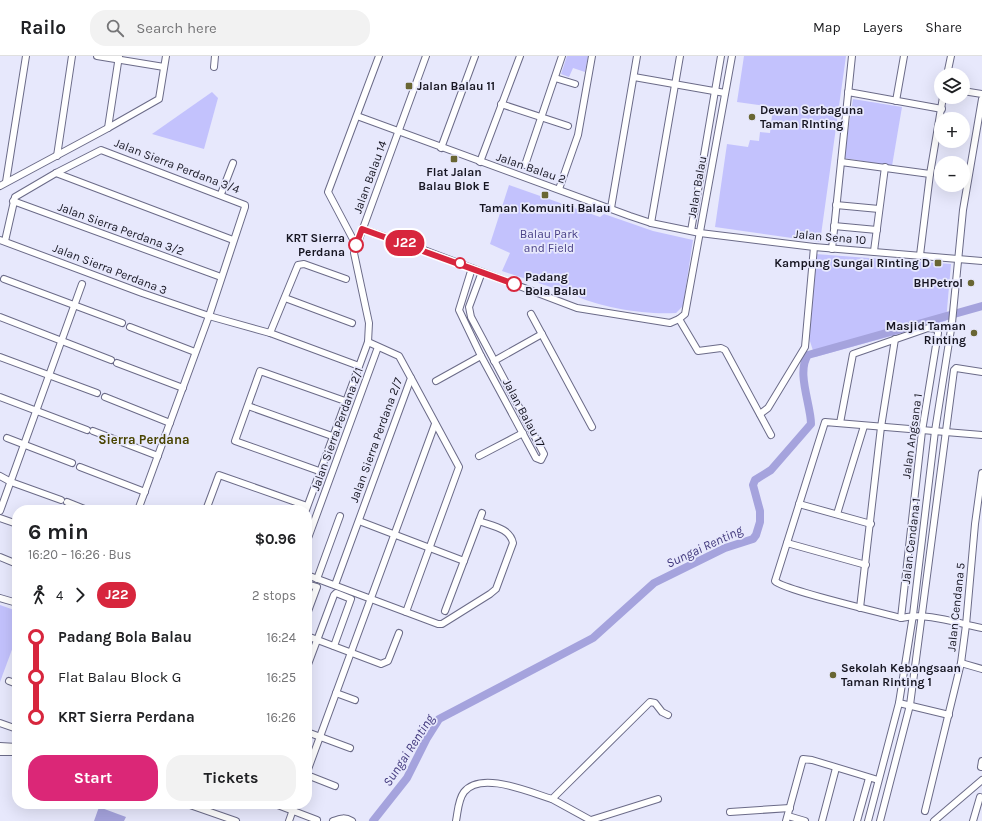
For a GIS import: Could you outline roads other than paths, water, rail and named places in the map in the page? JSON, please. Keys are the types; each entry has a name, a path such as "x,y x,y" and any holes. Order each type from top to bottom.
{"street":[{"path":"6,182 26,56"},
{"path":"57,156 72,56"},
{"path":"97,56 119,58 164,67"},
{"path":"0,186 108,128 159,98 166,56"},
{"path":"214,67 215,56"},
{"path":"307,505 368,342 369,323 354,259 356,245 328,192 379,56"},
{"path":"398,132 426,56"},
{"path":"441,148 475,56"},
{"path":"480,162 520,56"},
{"path":"525,165 562,56"},
{"path":"559,189 578,135 592,56"},
{"path":"611,208 637,56"},
{"path":"651,223 680,56"},
{"path":"691,231 721,56"},
{"name":"Jalan Balau","path":"679,320 685,314 732,56"},
{"path":"832,249 852,56"},
{"path":"896,101 904,56"},
{"path":"948,68 951,56"},
{"path":"108,128 119,58"},
{"path":"634,77 725,93"},
{"path":"555,78 574,84"},
{"path":"848,92 942,109"},
{"path":"970,92 982,94"},
{"name":"Jalan Cendana 1","path":"868,821 899,703 913,615 935,431 952,323 963,210 982,100"},
{"path":"501,104 568,126"},
{"path":"920,255 930,174 943,104"},
{"name":"Jalan Balau 2","path":"357,116 441,148 651,223 700,233"},
{"name":"Jalan Balau 14","path":"356,245 398,132"},
{"name":"Jalan Sierra Perdana 3/4","path":"14,201 18,195 56,173 101,150 242,202 246,207 233,240"},
{"path":"840,162 930,174"},
{"path":"221,194 233,163"},
{"path":"874,251 885,167"},
{"path":"56,173 233,240 209,316 140,505"},
{"path":"2,240 14,201"},
{"name":"Jalan Sierra Perdana 3/2","path":"14,201 221,277"},
{"path":"836,205 879,209"},
{"path":"834,226 877,230"},
{"path":"362,229 472,268 577,308 670,323 679,320 698,351 721,348 725,350 771,435"},
{"name":"Jalan Sena 10","path":"700,233 832,249 920,255 958,260 982,260"},
{"name":"Jalan Sierra Perdana 3","path":"2,240 209,316 270,333 359,366"},
{"path":"760,414 768,408 806,347 814,247"},
{"path":"270,333 295,267 300,264 304,264 346,279"},
{"name":"Jalan Balau 17","path":"472,268 459,310 481,356 536,458 541,460 544,454 469,312 482,272"},
{"path":"0,511 87,272"},
{"path":"4,279 122,323"},
{"path":"284,298 352,323"},
{"path":"531,314 592,427"},
{"path":"0,317 61,342 111,360"},
{"path":"130,327 196,352"},
{"name":"Jalan Angsana 1","path":"895,339 928,328 937,329 938,332 922,431 901,618"},
{"path":"494,361 542,334"},
{"path":"840,423 852,355 895,339 881,428 860,608"},
{"name":"Jalan Sierra Perdana 2/7","path":"335,585 411,378 399,356 368,342"},
{"name":"Jalan Sierra Perdana 2/1","path":"312,527 378,347"},
{"path":"436,381 481,356"},
{"path":"0,357 97,393"},
{"path":"117,363 183,388"},
{"name":"Jalan Cendana 1","path":"880,821 910,705 923,616 945,431 954,370 956,368 982,372"},
{"path":"319,471 235,440 260,371 345,401"},
{"path":"406,612 459,468 411,378"},
{"path":"0,397 158,456"},
{"path":"105,397 170,423"},
{"path":"248,406 332,436"},
{"path":"982,435 945,431 881,428 825,422 775,581 778,584 860,608 901,618 913,615 923,616 982,628"},
{"path":"312,759 352,653 393,534 435,424"},
{"path":"837,514 864,426"},
{"path":"479,456 523,433"},
{"path":"7,438 72,463"},
{"path":"80,467 145,492"},
{"name":"Jalan Cendana 5","path":"925,810 961,663 982,474"},
{"path":"208,505 219,475 300,505"},
{"path":"0,476 11,482 75,505"},
{"path":"799,504 871,524"},
{"path":"445,611 482,514"},
{"path":"317,579 340,516"},
{"path":"0,518 12,522"},
{"path":"976,520 982,522"},
{"name":"Jalan Sierra Perdana 2/7","path":"359,521 464,561"},
{"path":"312,577 438,624 442,624 490,594 498,582 513,543 512,538 506,531 479,521"},
{"path":"787,543 866,565"},
{"path":"0,557 12,562"},
{"path":"312,586 317,587 312,600"},
{"path":"312,654 334,595 336,594 351,598 334,646"},
{"path":"0,598 12,602"},
{"path":"312,638 381,664 388,661 398,633"},
{"path":"961,663 982,669"},
{"path":"336,693 355,700"},
{"path":"552,799 650,702 655,703 662,712 668,715"},
{"path":"899,703 949,715"},
{"path":"0,723 12,727"},
{"path":"312,734 350,748"},
{"path":"0,746 12,747"},
{"path":"0,752 12,752"},
{"path":"805,821 787,819 803,759 812,760 878,780"},
{"path":"822,821 836,768"},
{"path":"312,777 335,786"},
{"path":"857,821 869,778"},
{"path":"934,821 982,780"},
{"path":"456,821 459,802 465,791 472,786 481,783 503,783 552,799 592,821 658,799"},
{"path":"973,821 980,797"},
{"path":"730,812 790,808"},
{"path":"206,809 236,821"},
{"path":"287,809 317,820"},
{"path":"289,821 292,811"},
{"path":"334,821 347,818 352,821"}],"waterway":[{"name":"Sungai Renting","path":"373,821 407,778 427,738 439,719 593,638 654,583 725,548 753,539 756,535 760,522 760,511 753,485 755,480 771,470 811,424 803,370 808,355 982,306"}],"place":[{"name":"Jalan Balau 11","path":"409,86"},
{"name":"Dewan Serbaguna Taman RInting","path":"752,117"},
{"name":"Flat Jalan Balau Blok E","path":"454,159"},
{"name":"Taman Komuniti Balau","path":"545,195"},
{"name":"KRT Sierra Perdana","path":"356,245"},
{"name":"Kampung Sungai Rinting D","path":"938,263"},
{"name":"BHPetrol","path":"971,283"},
{"name":"Padang Bola Balau","path":"514,284"},
{"name":"Masjid Taman Rinting","path":"974,333"},
{"name":"Sekolah Kebangsaan Taman Rinting 1","path":"833,675"}],"district":[{"name":"Sierra Perdana","path":"144,439"}],"park label":[{"name":"Balau Park and Field","path":"549,241"}]}
